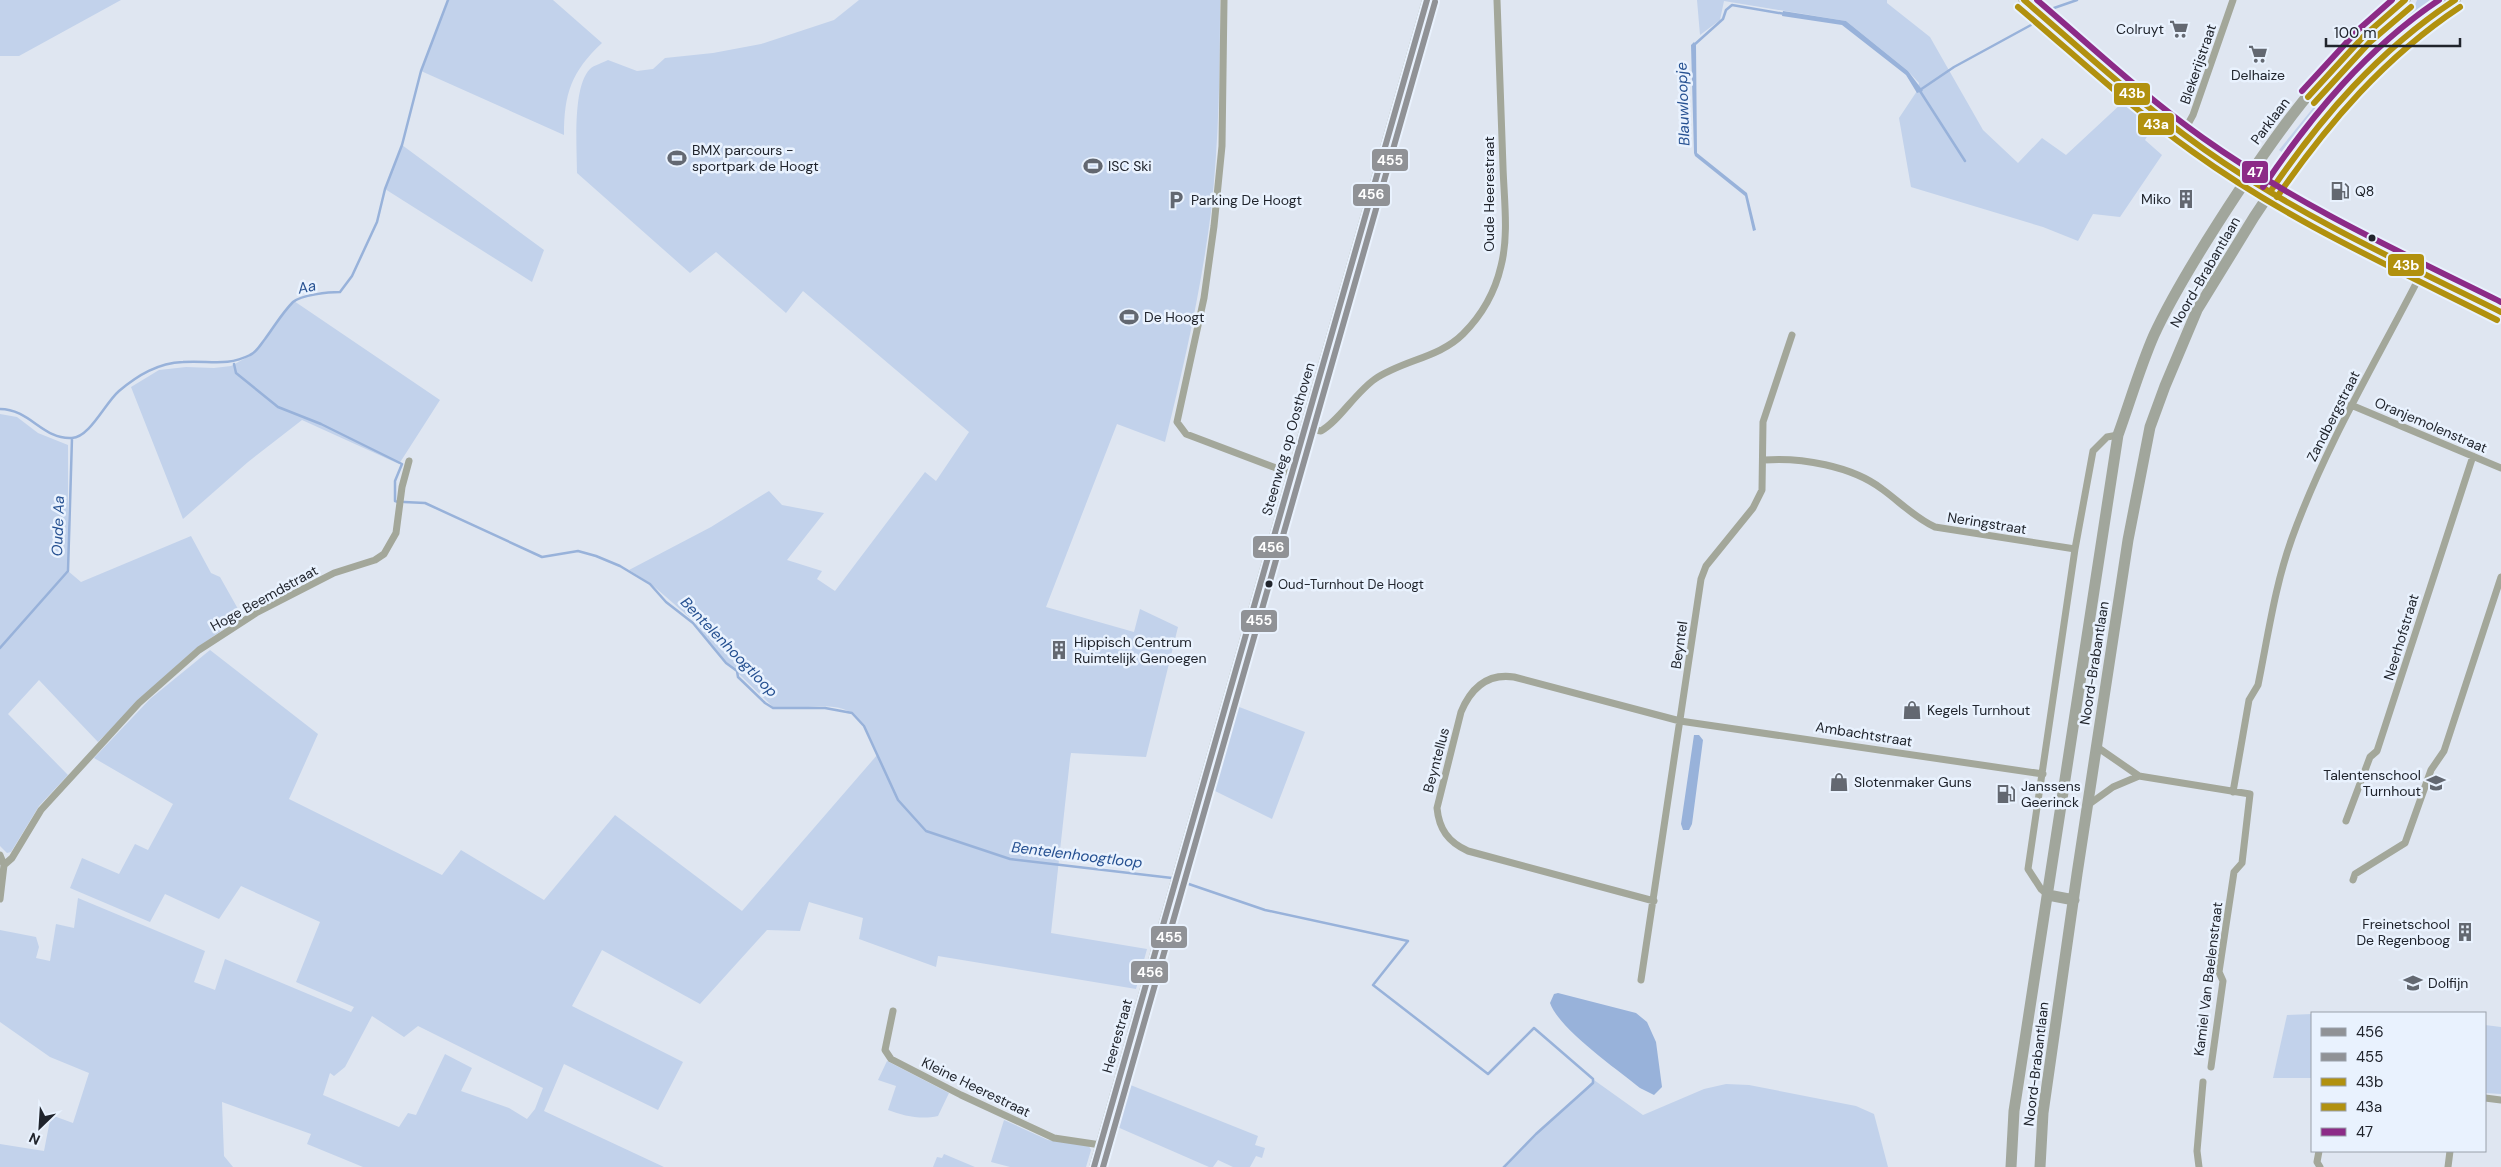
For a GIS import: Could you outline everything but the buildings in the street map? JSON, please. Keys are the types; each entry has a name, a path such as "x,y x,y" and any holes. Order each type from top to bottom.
{"main road":[{"path":"2024,0 2183,133 2270,192 2314,129 2354,84 2403,37 2455,0"},
{"name":"Parklaan","path":"2247,178 2331,70 2364,36 2405,0"},
{"name":"Noord-Brabantlaan","path":"2011,1167 2014,1111 2118,435 2154,335 2190,267 2247,178"},
{"name":"Noord-Brabantlaan","path":"2040,1167 2043,1113 2088,805 2131,521 2150,428 2168,377 2197,310 2270,192"},
{"path":"2048,894 2074,900"}],"street":[{"path":"1224,0 1222,146 1214,226 1202,305 1177,422 1186,434 1292,474"},
{"name":"Steenweg op Oosthoven","path":"1174,885 1427,0"},
{"name":"Oude Heerestraat","path":"1305,428 1321,432 1354,397 1377,378 1405,364 1441,350 1461,336 1477,319 1493,292 1502,263 1505,219 1497,0"},
{"name":"Blekerijstraat","path":"2183,133 2193,115 2233,0"},
{"path":"2270,192 2501,312"},
{"name":"Zandbergstraat","path":"2233,792 2249,700 2258,686 2280,578 2300,518 2322,463 2422,272"},
{"name":"Beyntel","path":"1641,980 1701,579 1706,566 1753,508 1762,490 1764,460 1763,422 1792,335"},
{"name":"Oranjemolenstraat","path":"2351,406 2501,468"},
{"path":"2048,894 2041,889 2028,868 2075,549 2093,451 2107,437 2118,435"},
{"name":"Neerhofstraat","path":"2346,821 2352,810 2370,757 2377,751 2405,668 2404,662 2473,456"},
{"name":"Neringstraat","path":"1764,460 1796,459 1857,474 1880,487 1921,521 1935,527 2075,549"},
{"name":"Hoge Beemdstraat","path":"4,865 12,858 30,827 47,804 140,703 199,650 256,613 334,573 375,560 384,554 396,533 402,488 409,461"},
{"path":"2353,880 2355,874 2405,843 2431,770 2444,750 2501,577"},
{"name":"Beyntellus","path":"1654,901 1468,851 1450,841 1438,821 1436,808 1466,700 1479,684 1492,678 1514,677 1680,722"},
{"name":"Ambachtstraat","path":"1680,722 2043,774"},
{"name":"Kamiel Van Baelenstraat","path":"2097,747 2139,776 2250,794 2242,863 2234,872 2219,972 2223,981 2211,1067"},
{"path":"2088,805 2113,787 2139,776"},
{"path":"0,855 4,865 0,899"},
{"name":"Heerestraat","path":"1094,1167 1174,885"},
{"name":"Kleine Heerestraat","path":"893,1011 885,1050 891,1059 961,1095 1054,1138 1101,1145"},
{"path":"2199,1167 2197,1141 2203,1082"},
{"path":"2486,1098 2501,1100"},
{"path":"2319,1152 2317,1162 2320,1167"},
{"path":"2448,1167 2450,1152"}],"shaded area":[{"path":"0,0 121,0 19,56 0,56"},
{"path":"448,0 553,0 602,43 583,64 571,85 564,120 564,135 421,71"},
{"path":"859,0 1220,0 1216,159 1211,212 1191,328 1165,442 1117,424 1046,607 1134,632 1140,609 1178,627 1146,757 1071,753 1070,759 1051,933 1147,949 1136,989 938,956 936,967 859,939 863,918 809,902 800,931 767,930 700,1004 602,950 572,1006 683,1062 658,1110 564,1064 544,1111 664,1167 363,1167 307,1144 311,1134 222,1102 224,1156 233,1167 0,1167 0,1144 44,1151 51,1115 73,1123 89,1073 50,1057 0,1022 0,930 36,937 39,947 36,958 50,961 56,924 74,928 78,898 205,951 194,982 215,990 225,959 351,1012 354,1007 296,982 320,922 241,886 219,919 165,894 150,922 70,888 82,858 119,874 135,844 148,850 173,804 94,758 150,699 210,650 318,734 289,799 442,875 461,850 544,900 615,815 742,911 878,754 860,721 854,714 846,710 823,706 786,709 773,707 712,648 696,623 650,583 629,570 711,527 769,491 782,505 824,513 787,560 822,571 817,579 835,591 925,472 936,481 969,432 803,291 786,313 716,252 690,273 577,173 576,134 580,89 584,78 594,66 608,60 637,71 653,69 665,58 713,53 761,44 834,20","holes":["372,1016 404,1037 418,1026 543,1088 535,1109 527,1119 509,1108 461,1091 472,1068 445,1054 416,1115 408,1113 399,1127 323,1095 330,1073 334,1076 345,1067"]},
{"path":"1697,0 1887,0 1887,3 1930,37 1983,130 2018,163 2042,138 2066,155 2122,103 2153,127 2145,140 2162,155 2120,217 2093,214 2078,241 2043,227 1911,187 1899,118 1917,91 1919,83 1908,71 1846,21 1724,1 1720,20 1700,35"},
{"path":"2417,0 2448,0 2402,34 2361,71 2287,156 2279,150 2339,76 2414,8"},
{"path":"1783,11 1846,21 1908,71 1923,91 1917,93 1906,75 1842,25 1782,16"},
{"path":"1694,42 1696,45 1697,153 1747,193 1756,230 1753,231 1745,196 1695,156 1694,153 1691,45"},
{"path":"402,145 544,250 532,282 385,189"},
{"path":"294,301 440,400 399,464 302,420 248,462 183,519 131,387 159,370 231,366 253,354"},
{"path":"0,414 17,417 38,433 68,445 68,571 81,582 191,536 211,573 220,577 242,616 194,650 146,693 98,742 39,680 8,714 68,775 39,806 11,852 7,853 0,846"},
{"path":"1234,705 1305,732 1272,819 1215,791 1211,787"},
{"path":"1694,735 1699,735 1703,740 1692,824 1689,830 1683,830 1681,824"},
{"path":"1558,993 1636,1013 1647,1022 1656,1042 1662,1087 1654,1095 1640,1088 1577,1037 1565,1025 1550,1003 1554,994"},
{"path":"2311,1014 2311,1078 2273,1078 2287,1015"},
{"path":"2486,1025 2501,1027 2501,1094 2486,1093"},
{"path":"887,1061 949,1093 938,1116 913,1117 888,1110 896,1086 878,1080"},
{"path":"1594,1080 1643,1115 1704,1089 1726,1084 1749,1085 1856,1106 1874,1114 1888,1167 1502,1167"},
{"path":"1128,1084 1258,1136 1255,1145 1265,1148 1262,1158 1256,1156 1250,1167 1233,1167 1218,1160 1213,1167 1209,1167 1115,1126"},
{"path":"1004,1120 1048,1140 1089,1146 1091,1150 1086,1167 1010,1167 991,1162"},
{"path":"944,1154 975,1167 933,1167 937,1157 942,1158"}],"waterway":[{"name":"Aa","path":"0,409 11,410 20,414 53,434 72,438 79,436 91,426 119,391 141,375 157,367 174,363 225,362 241,359 257,350 293,302 322,293 340,292 352,276 377,222 385,189 402,145 421,71 448,0"},
{"name":"Blauwloopje","path":"2054,8 2077,0"},
{"name":"Blauwloopje","path":"1694,45 1723,19 1726,10 1732,5 1785,14"},
{"name":"Blauwloopje","path":"1920,90 1954,67 2031,25"},
{"name":"Blauwloopje","path":"1920,91 1965,161"},
{"name":"Bentelenhoogtloop","path":"234,364 236,373 278,407 321,424 402,464 395,481 395,501 398,502"},
{"name":"Oude Aa","path":"0,648 68,571 72,438"},
{"name":"Bentelenhoogtloop","path":"404,502 425,503 542,557 578,551 596,556 620,566 650,584 666,602 693,623 726,663 737,671 738,677 765,703 773,708 825,708 852,713 864,726 898,800 926,831 1010,859 1172,878"},
{"name":"Bentelenhoogtloop","path":"1180,881 1265,910 1408,941 1373,985 1488,1074 1534,1028 1593,1079 1593,1083 1536,1134 1504,1167"}],"transit line":[{"name":"456","path":"1094,1167 1427,0"},
{"name":"43b","path":"2024,0 2146,105 2197,145 2224,163 2325,223 2501,312"},
{"name":"47","path":"2037,0 2118,71 2181,122 2238,162 2349,226 2501,302"},
{"name":"47","path":"2302,91 2358,30 2392,0"},
{"name":"43b","path":"2308,97 2364,36 2405,0"},
{"name":"47","path":"2263,187 2321,109 2342,85 2388,39 2439,0"},
{"name":"43b","path":"2270,192 2310,137 2353,87 2401,41 2455,0"},
{"name":"455","path":"1103,1167 1435,2"},
{"name":"43a","path":"2018,7 2148,118 2229,177 2342,242 2497,320"},
{"name":"43a","path":"2314,103 2370,42 2411,7"},
{"name":"43a","path":"2277,197 2317,143 2360,93 2407,47 2460,7"}],"place":[{"name":"Colruyt","path":"2179,29"},
{"name":"Delhaize","path":"2258,54"},
{"name":"BMX parcours - sportpark de Hoogt","path":"677,158"},
{"name":"ISC Ski","path":"1093,166"},
{"name":"Q8","path":"2340,191"},
{"name":"Miko","path":"2186,199"},
{"name":"Parking De Hoogt","path":"1176,200"},
{"name":"De Hoogt","path":"1129,317"},
{"name":"Oud-Turnhout De Hoogt","path":"1269,584"},
{"name":"Hippisch Centrum Ruimtelijk Genoegen","path":"1059,650"},
{"name":"Kegels Turnhout","path":"1912,710"},
{"name":"Slotenmaker Guns","path":"1839,782"},
{"name":"Talentenschool Turnhout","path":"2436,783"},
{"name":"Janssens Geerinck","path":"2006,794"},
{"name":"Freinetschool De Regenboog","path":"2465,932"},
{"name":"Dolfijn","path":"2413,983"}]}
